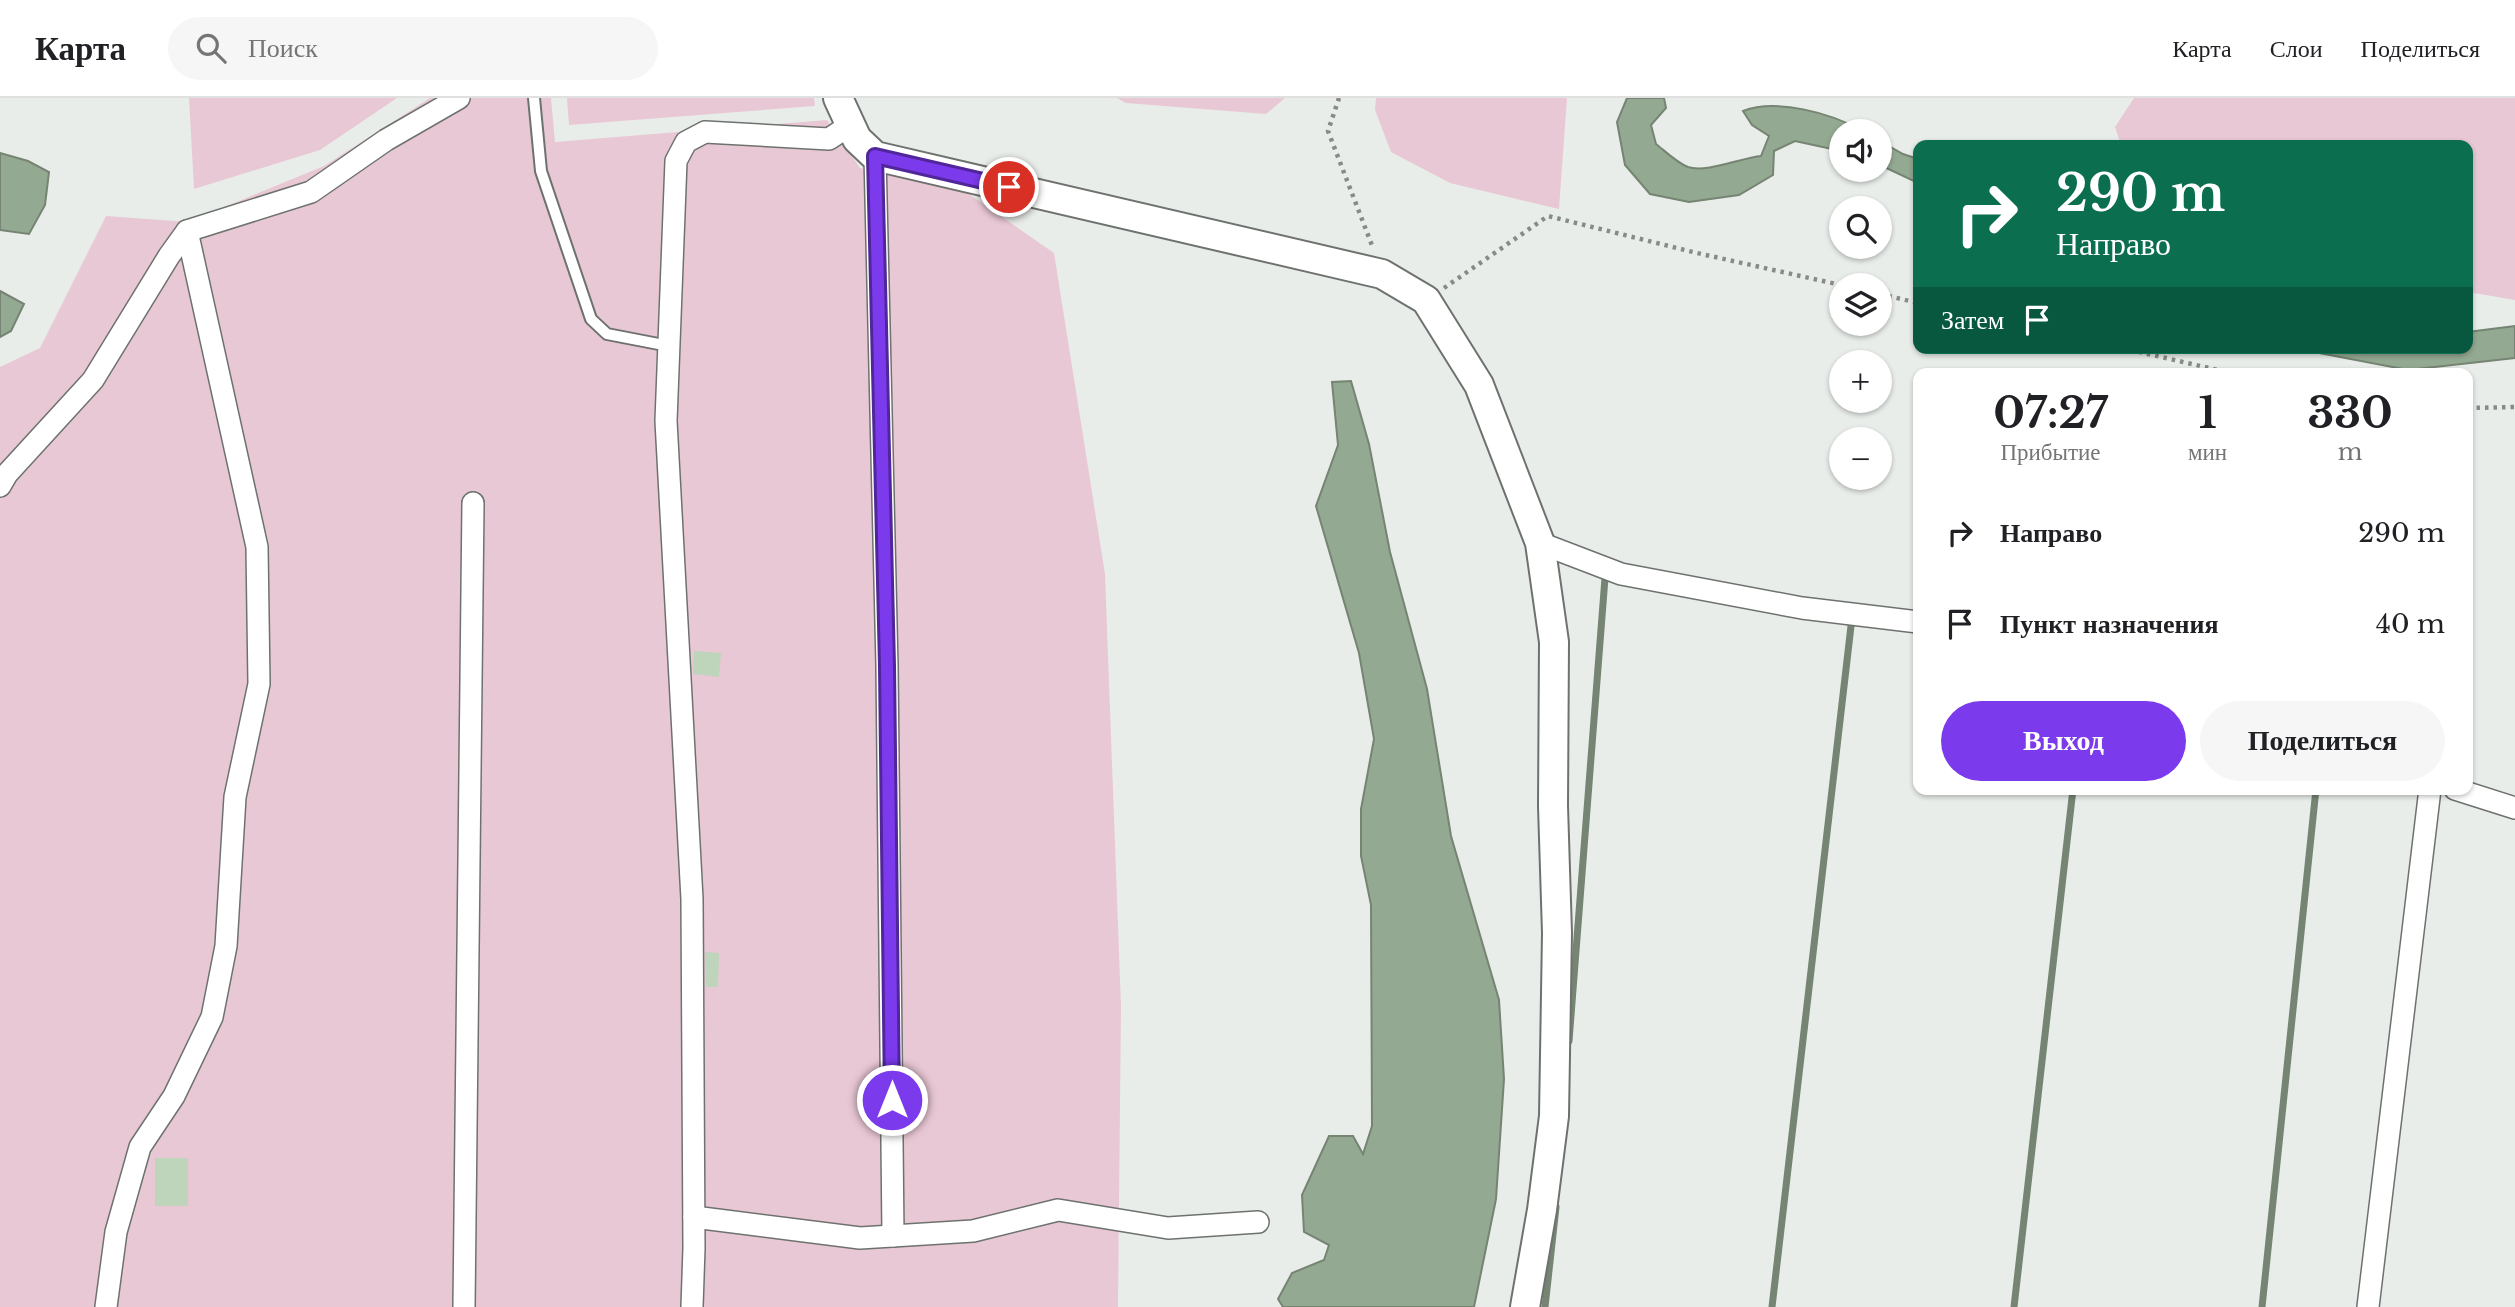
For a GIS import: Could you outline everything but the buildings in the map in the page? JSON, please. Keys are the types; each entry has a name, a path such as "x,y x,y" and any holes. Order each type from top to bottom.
{"street":[{"path":"0,486 93,380 187,231 311,192 386,140 459,98"},
{"path":"838,98 857,139 875,156 1382,274 1426,300 1479,385 1540,543 1554,642 1553,806 1557,933 1554,1116 1542,1210 1525,1307"},
{"path":"692,1307 692,899 666,421 676,161 686,142 705,132 829,139 850,125"},
{"path":"875,156 887,666 893,1236"},
{"path":"106,1307 116,1232 140,1147 174,1097 212,1017 226,946 235,797 259,684 257,547 187,231"},
{"path":"464,1307 473,503"},
{"path":"1540,543 1621,574 1802,608 1913,621"},
{"path":"2473,794 2515,807"},
{"path":"2368,1307 2429,795"},
{"path":"694,1217 860,1238 973,1231 1058,1210 1168,1228 1258,1222"}],"lane":[{"path":"534,98 541,171 591,320 607,334 669,346"}],"path":[{"path":"1339,98 1328,131 1382,274"},
{"path":"1426,300 1548,216 1829,282"},
{"path":"1892,297 1913,302"},
{"path":"2148,354 2209,368"},
{"path":"2473,408 2515,407"}],"shaded area":[{"path":"189,98 397,98 320,150 194,189"},
{"path":"430,98 551,98 555,142 827,120 860,168 956,185 1054,253 1105,574 1121,1006 1118,1307 0,1307 0,367 40,348 106,216 188,222 324,166"},
{"path":"567,98 814,98 815,106 569,125"},
{"path":"1117,98 1285,98 1266,114 1126,103"},
{"path":"1376,98 1567,98 1559,209 1450,183 1391,152 1375,110"},
{"path":"1627,98 1664,98 1666,108 1651,125 1656,144 1688,167 1704,168 1761,156 1769,136 1752,125 1743,111 1756,107 1787,107 1838,119 1829,119 1829,148 1795,141 1774,151 1773,175 1739,195 1689,202 1650,194 1625,165 1617,122"},
{"path":"2134,98 2515,98 2515,300 2473,293 2473,140 2119,140 2115,127"},
{"path":"1892,148 1913,157 1913,181 1892,171"},
{"path":"0,153 28,161 49,172 45,205 29,234 0,230"},
{"path":"0,291 24,304 11,331 0,337"},
{"path":"2515,326 2515,358 2426,368 2398,368 2324,354 2473,354 2473,331"},
{"path":"1351,381 1369,444 1390,552 1427,689 1451,836 1499,1000 1504,1079 1496,1199 1474,1307 1283,1307 1278,1299 1292,1273 1324,1260 1329,1245 1304,1232 1302,1195 1329,1136 1353,1136 1363,1154 1372,1126 1371,905 1361,856 1361,809 1374,739 1359,653 1316,506 1338,445 1332,382"}],"waterway":[{"path":"1569,1041 1605,578"},
{"path":"1772,1307 1851,626"},
{"path":"2014,1307 2072,795"},
{"path":"2262,1307 2315,795"},
{"path":"1545,1307 1556,1207"}],"route":[{"path":"892,1100 887,666 875,156 1009,187"}]}
